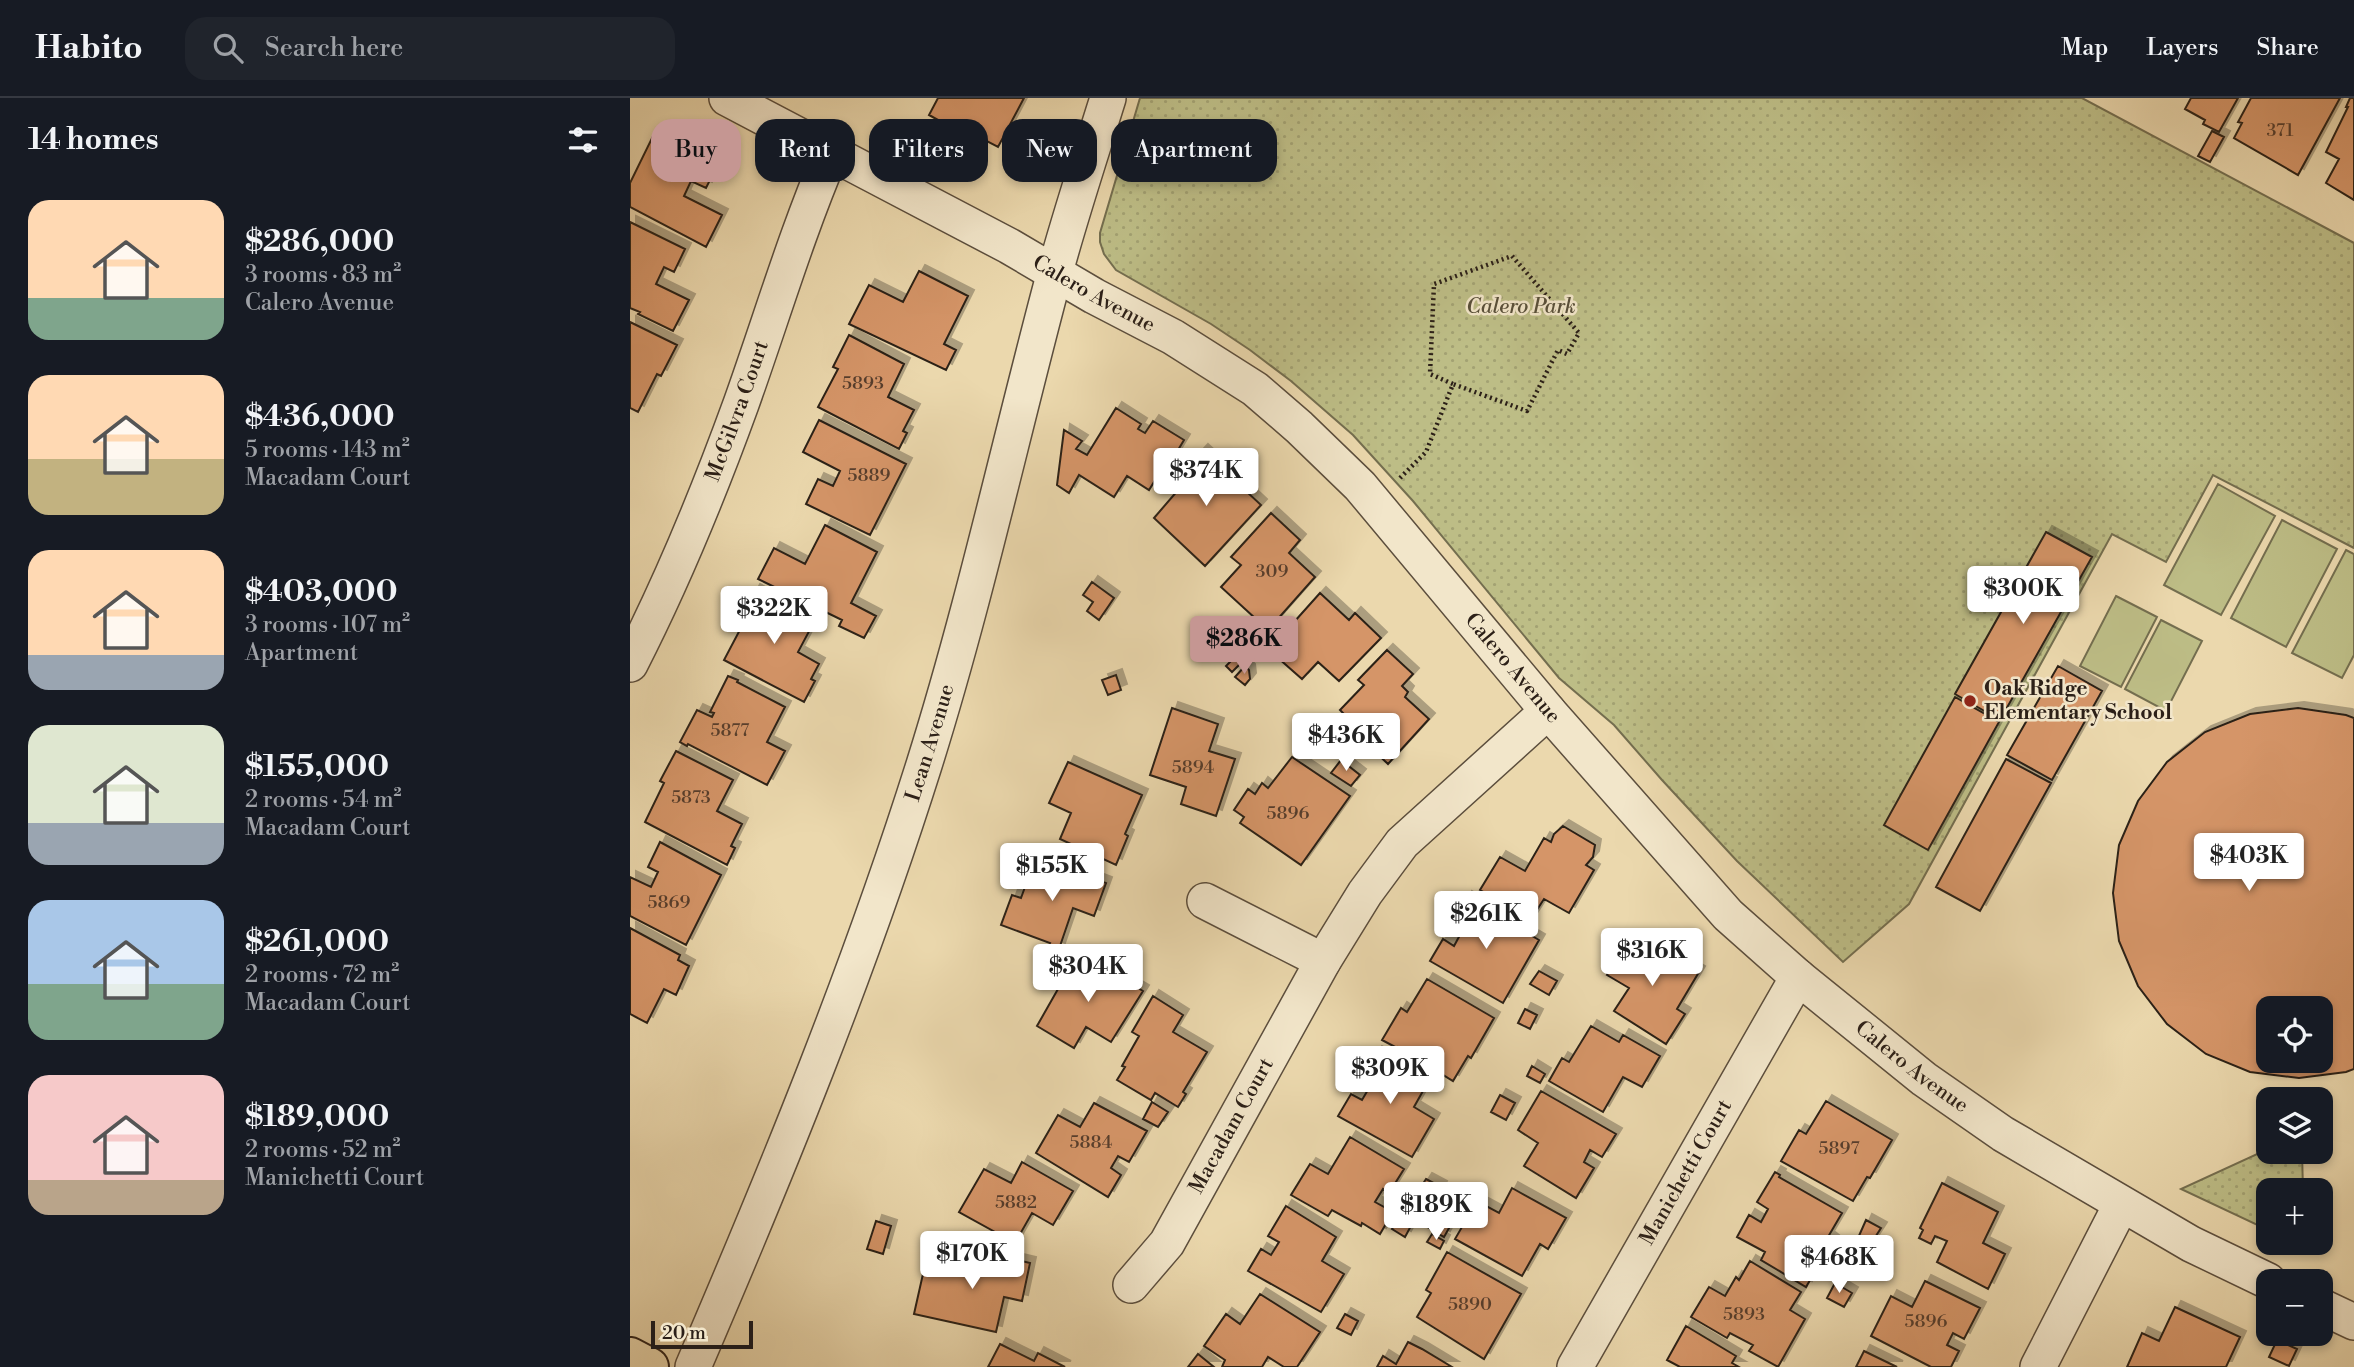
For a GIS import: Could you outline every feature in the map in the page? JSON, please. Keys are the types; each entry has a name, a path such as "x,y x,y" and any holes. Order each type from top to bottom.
{"highway":[{"path":"630,1357 649,1367"}],"street":[{"name":"Calero Avenue","path":"727,98 767,119"},
{"name":"Lean Avenue","path":"693,1367 837,1018 920,776 954,659 1055,274 1108,98"},
{"name":"Calero Avenue","path":"855,166 1009,246 1205,356 1255,389 1360,486 1548,711 1728,915 1798,977 1924,1079 2003,1134 2121,1205 2191,1244 2256,1275"},
{"name":"McGilvra Court","path":"630,664 661,603 740,405 802,223 819,182"},
{"name":"Macadam Court","path":"1131,1285 1167,1243 1323,961 1365,893 1402,843 1548,711"},
{"path":"1205,901 1323,961"},
{"name":"Manichetti Court","path":"1575,1367 1798,977"},
{"path":"2038,1367 2121,1205"},
{"path":"2333,1312 2354,1322"}],"path":[{"path":"1512,256 1579,333 1567,354 1558,350 1527,411 1453,384 1430,374 1434,284 1512,256"},
{"path":"1400,478 1426,452 1453,384"}],"green space":[{"name":"Oak Ridge Elementary School","path":"1140,98 2082,98 2354,243 2354,548 2213,475 2166,562 2112,534 1909,904 1843,962 1737,861 1614,725 1559,678 1413,501 1353,435 1291,381 1250,350 1211,324 1116,270 1104,254 1100,242 1100,233 1115,182 1277,182 1277,119 1134,119"},
{"path":"2218,484 2275,516 2221,615 2164,585"},
{"path":"2282,520 2337,549 2286,647 2231,618"},
{"path":"2346,550 2354,554 2354,655 2342,678 2292,653"},
{"path":"2116,596 2157,617 2121,687 2080,666"},
{"path":"2161,620 2202,641 2166,711 2125,689"},
{"path":"2256,1155 2256,1164 2302,1164 2303,1178 2256,1178 2256,1224 2181,1189"}],"building":[{"path":"938,98 1024,98 1013,119 1002,119 1002,139 998,147 988,142 988,119 936,119 929,115"},
{"path":"2191,98 2238,98 2219,132 2203,124 2205,120 2185,109"},
{"path":"2251,98 2340,98 2298,175 2234,138 2242,123 2238,122"},
{"path":"2350,98 2354,98 2354,200 2326,183 2339,159 2326,152"},
{"path":"2212,131 2224,137 2210,162 2198,156"},
{"path":"651,140 651,182 691,182 684,196 722,215 706,247 630,207 630,183"},
{"path":"693,182 709,182 706,188"},
{"path":"630,222 685,249 674,272 664,267 656,284 689,300 673,331 630,308"},
{"path":"919,271 968,296 944,344 956,350 946,370 849,324 869,285 903,302"},
{"path":"630,322 677,345 661,376 657,374 638,412 630,408"},
{"path":"849,335 904,364 888,397 914,410 903,431 907,433 899,449 818,407 838,369 833,367"},
{"path":"1116,408 1141,424 1138,429 1145,433 1153,421 1184,440 1175,455 1172,453 1149,490 1127,476 1114,497 1079,475 1069,493 1057,485 1064,430 1082,441 1076,449 1087,455"},
{"path":"819,420 906,464 870,535 806,504 818,479 833,486 840,471 803,452"},
{"path":"1202,450 1261,505 1205,566 1154,518 1179,489 1172,482"},
{"path":"1271,513 1300,540 1289,553 1315,577 1268,630 1221,587 1241,565 1231,557"},
{"path":"825,525 877,552 851,603 876,616 864,638 839,626 842,620 758,579 774,548 805,564"},
{"path":"2046,532 2092,557 2000,720 1955,694"},
{"path":"1092,582 1114,598 1099,620 1087,611 1093,602 1083,595"},
{"path":"754,590 814,622 798,652 819,664 811,679 815,681 804,702 724,660 743,624 738,622"},
{"path":"1320,593 1349,620 1355,613 1381,638 1339,681 1318,662 1302,679 1269,650"},
{"path":"1387,650 1413,674 1402,686 1408,692 1405,697 1429,719 1388,764 1367,744 1372,740 1366,734 1355,745 1333,724 1343,713 1340,710 1364,685 1358,680"},
{"path":"1237,655 1243,661 1232,672 1226,666"},
{"path":"1245,666 1249,670 1250,679 1245,685 1235,677"},
{"path":"2058,666 2102,691 2052,780 2007,755"},
{"path":"1116,675 1121,690 1108,695 1102,680"},
{"path":"728,676 785,707 767,742 785,751 767,785 680,742 697,710 712,717 714,713 710,712"},
{"path":"1955,697 1999,722 1928,850 1884,825"},
{"path":"1172,708 1218,724 1209,751 1235,759 1216,816 1181,804 1186,787 1150,775"},
{"name":"Oak Ridge Elementary School","path":"2298,708 2354,718 2354,1069 2346,1072 2299,1078 2258,1073 2333,1073 2333,996 2256,996 2256,1073 2206,1054 2167,1024 2138,986 2119,941 2113,893 2119,845 2138,801 2167,762 2205,732 2250,714"},
{"path":"1318,724 1326,733 1317,741 1309,732"},
{"path":"676,751 733,780 717,811 742,824 731,846 735,848 727,865 645,822 664,783 660,781"},
{"path":"1292,757 1350,796 1301,865 1240,823 1244,817 1234,810 1248,789 1255,794 1262,783 1268,788"},
{"path":"2006,759 2051,783 1980,911 1936,887"},
{"path":"1341,760 1360,775 1351,786 1331,773"},
{"path":"1068,762 1142,795 1125,834 1128,836 1116,865 1060,839 1071,813 1049,803"},
{"path":"1563,826 1595,845 1593,857 1586,865 1594,870 1569,913 1544,899 1531,919 1480,890 1500,857 1525,871 1544,838 1551,842 1554,834"},
{"path":"660,842 721,875 686,945 630,916 630,877 651,887 658,872 648,867"},
{"path":"1034,862 1065,874 1067,868 1106,883 1094,916 1073,908 1059,949 1049,945 1050,943 1001,925 1012,895 1021,898"},
{"path":"1466,897 1539,940 1503,1003 1430,961 1443,939 1454,946 1461,933 1450,926"},
{"path":"630,928 680,955 678,960 689,966 676,995 664,989 647,1023 630,1014"},
{"path":"1630,937 1650,948 1653,944 1699,972 1677,1009 1685,1014 1666,1044 1614,1011 1629,988 1607,975"},
{"path":"1079,952 1100,965 1093,977 1106,984 1112,973 1143,991 1111,1042 1086,1027 1074,1048 1037,1026"},
{"path":"1539,971 1557,981 1549,995 1530,984"},
{"path":"1427,979 1494,1018 1471,1058 1468,1056 1453,1081 1382,1040 1401,1008 1407,1012"},
{"path":"1153,996 1183,1015 1173,1032 1207,1052 1183,1092 1186,1094 1178,1107 1155,1093 1151,1100 1117,1080 1139,1036 1132,1032"},
{"path":"1525,1009 1537,1015 1530,1029 1518,1023"},
{"path":"1591,1026 1619,1042 1623,1035 1660,1056 1642,1087 1623,1077 1603,1112 1549,1081 1562,1058 1569,1062"},
{"path":"1376,1052 1428,1082 1414,1107 1434,1119 1412,1157 1338,1116 1351,1094 1362,1100 1369,1088 1359,1082"},
{"path":"1532,1066 1545,1074 1540,1083 1527,1076"},
{"path":"1541,1091 1616,1134 1602,1157 1590,1150 1584,1162 1594,1168 1576,1198 1524,1166 1538,1143 1518,1130"},
{"path":"1500,1095 1515,1103 1506,1120 1491,1112"},
{"path":"1826,1101 1892,1140 1853,1201 1781,1161 1799,1130 1806,1134"},
{"path":"1152,1102 1168,1112 1158,1127 1143,1119"},
{"path":"1094,1103 1147,1131 1129,1162 1118,1156 1111,1168 1121,1175 1108,1197 1036,1153 1058,1115 1080,1127"},
{"path":"1350,1137 1404,1169 1389,1193 1383,1189 1375,1202 1393,1212 1380,1234 1332,1210 1328,1216 1291,1195 1310,1164 1328,1174"},
{"path":"1022,1162 1073,1191 1053,1225 1032,1213 1015,1243 959,1212 984,1169 1011,1183"},
{"path":"1775,1172 1779,1177 1842,1213 1828,1237 1833,1241 1806,1287 1761,1260 1765,1252 1737,1237 1749,1215 1761,1222 1768,1209 1757,1202"},
{"path":"1426,1179 1441,1187 1429,1207 1414,1198"},
{"path":"1942,1183 1998,1212 1983,1243 2005,1254 1988,1289 1937,1262 1947,1241 1935,1236 1931,1244 1919,1238 1923,1230 1920,1228"},
{"path":"1512,1188 1566,1218 1548,1249 1540,1244 1522,1276 1455,1239 1477,1201 1499,1213"},
{"path":"1286,1206 1336,1237 1322,1261 1344,1274 1321,1312 1248,1271 1261,1249 1271,1255 1279,1242 1268,1236"},
{"path":"1434,1207 1454,1219 1444,1237 1424,1225"},
{"path":"1400,1217 1412,1224 1405,1237 1392,1229"},
{"path":"1866,1220 1881,1228 1865,1253 1854,1247"},
{"path":"876,1221 891,1226 883,1254 867,1249"},
{"path":"1432,1234 1444,1241 1440,1249 1427,1242"},
{"path":"975,1250 1030,1263 1022,1301 1004,1297 996,1332 914,1314 925,1265 972,1276"},
{"path":"1447,1252 1521,1294 1484,1359 1417,1317 1431,1293 1426,1290"},
{"path":"1750,1261 1801,1292 1790,1310 1805,1319 1778,1367 1749,1351 1753,1345 1730,1333 1727,1338 1691,1317 1709,1287 1725,1296"},
{"path":"1925,1281 1980,1308 1964,1339 1953,1333 1947,1345 1959,1351 1951,1367 1931,1367 1871,1336 1891,1296 1912,1307"},
{"path":"1835,1283 1852,1293 1844,1307 1827,1298"},
{"path":"1260,1294 1320,1332 1297,1367 1284,1367 1268,1357 1262,1367 1222,1367 1225,1360 1204,1346 1226,1314 1240,1324"},
{"path":"2175,1307 2240,1337 2226,1367 2127,1367 2142,1333 2159,1341"},
{"path":"1345,1314 1358,1321 1351,1335 1337,1328"},
{"path":"1686,1326 1736,1356 1732,1363 1739,1367 1680,1367 1667,1360"},
{"path":"1408,1342 1452,1367 1377,1367 1383,1356 1396,1364"},
{"path":"1000,1344 1034,1361 1038,1353 1065,1367 988,1367"},
{"path":"2274,1346 2290,1346 2297,1349 2289,1366 2269,1357"},
{"path":"1864,1351 1897,1367 1856,1367"},
{"path":"1198,1354 1214,1367 1188,1367"}],"place":[{"name":"Oak Ridge Elementary School","path":"1970,701"}],"park label":[{"name":"Calero Park","path":"1521,307"}]}
